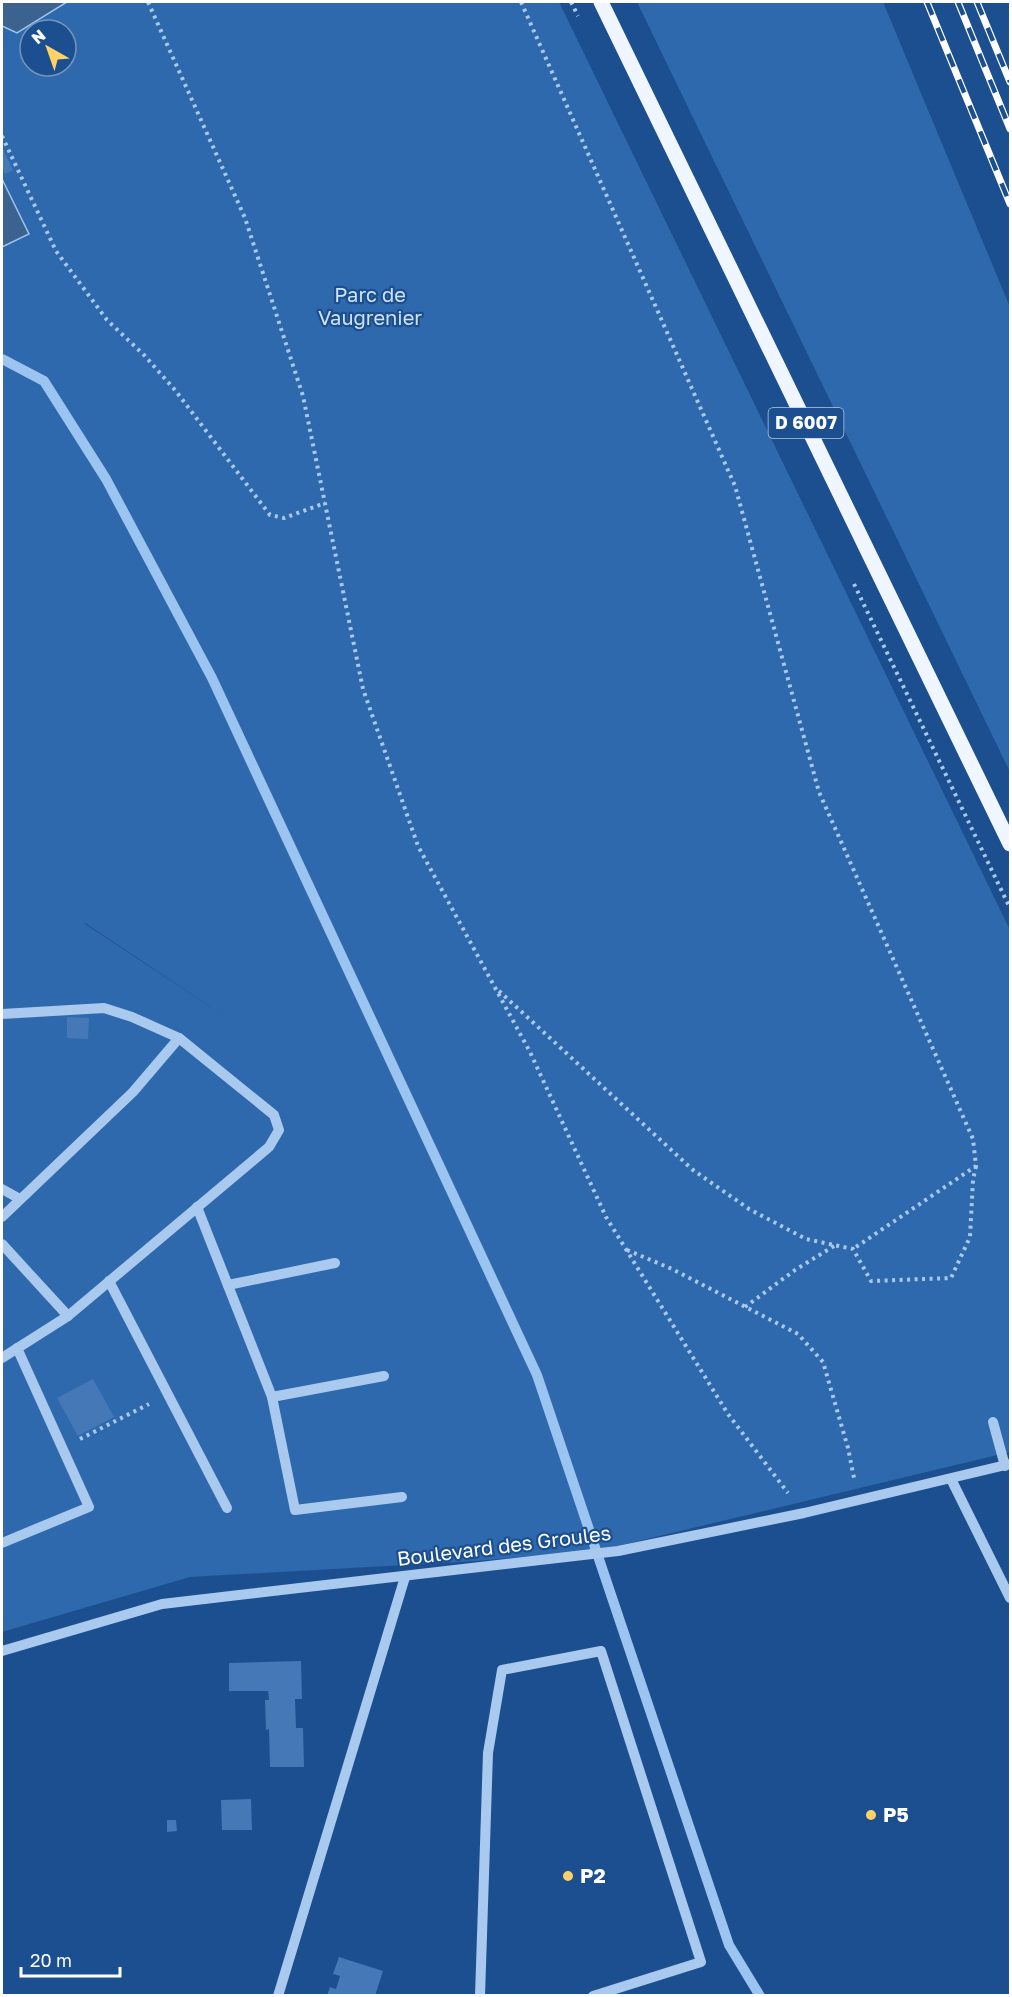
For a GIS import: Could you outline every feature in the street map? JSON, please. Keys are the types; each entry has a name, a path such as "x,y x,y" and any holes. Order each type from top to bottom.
{"main road":[{"name":"D 6007","path":"601,2 1011,844"}],"street":[{"path":"2,1014 104,1008 179,1038 274,1115 279,1130 269,1147 68,1316 2,1358"},
{"path":"2,1217 133,1092 179,1038"},
{"path":"2,1189 20,1199"},
{"path":"197,1208 272,1397 296,1510 402,1497"},
{"path":"2,1244 68,1316"},
{"path":"228,1285 335,1263"},
{"path":"109,1281 227,1508"},
{"path":"2,1543 88,1507 17,1348"},
{"path":"272,1397 384,1376"},
{"path":"993,1422 1008,1465"},
{"name":"Boulevard des Groules","path":"2,1651 162,1604 618,1551 804,1513 1008,1465"},
{"path":"951,1479 1011,1598"},
{"path":"278,1995 405,1577"},
{"path":"480,1995 488,1753 502,1670 601,1651 701,1962 593,1995"}],"path":[{"path":"148,2 246,218 303,396 363,690 418,846 530,1052 606,1217 728,1414 804,1513"},
{"path":"521,2 735,486 819,792 973,1139 976,1166 973,1180 970,1237 951,1278 871,1281 853,1249"},
{"path":"2,136 56,251 107,320 144,355 175,390 270,516 284,518 325,503"},
{"path":"496,989 693,1170 749,1209 806,1239 853,1249 976,1166"},
{"path":"745,1307 834,1245"},
{"path":"627,1250 672,1269 798,1334 823,1362 848,1448 859,1499"},
{"path":"62,1448 129,1414"}],"green space":[{"name":"Parc de Vaugrenier","path":"67,2 559,2 1010,930 1010,1452 601,1550 476,1561 190,1577 2,1632 2,247 29,233 2,179 2,26 18,32 18,78 78,78 78,18 41,18","holes":["85,923 229,1019 85,924"]},
{"path":"637,2 883,2 1010,307 1010,772"}],"shaded area":[{"path":"2,2 67,2 41,18 18,18 17,33 2,26"},
{"path":"2,179 29,234 2,247"}],"building":[{"path":"2,147 13,170 5,174 2,167"},
{"path":"67,1017 89,1018 88,1039 67,1038"},
{"path":"93,1379 114,1417 78,1436 57,1398"},
{"path":"301,1661 302,1699 295,1699 296,1728 303,1728 304,1767 270,1767 269,1729 266,1730 265,1700 269,1700 268,1691 229,1691 229,1663"},
{"path":"251,1799 252,1830 222,1830 221,1800"},
{"path":"167,1820 176,1820 177,1831 167,1832"},
{"path":"339,1957 383,1971 375,1996 327,1996 330,1987 336,1989 340,1976 333,1974"}],"waterway":[{"path":"2,359 44,381 106,479 212,678 537,1375 729,1945 760,1996"}],"railway":[{"path":"927,2 1010,204"},
{"path":"958,2 1010,129"},
{"path":"977,2 1010,82"}],"place":[{"name":"P5","path":"871,1815"},
{"name":"P2","path":"568,1876"}]}
